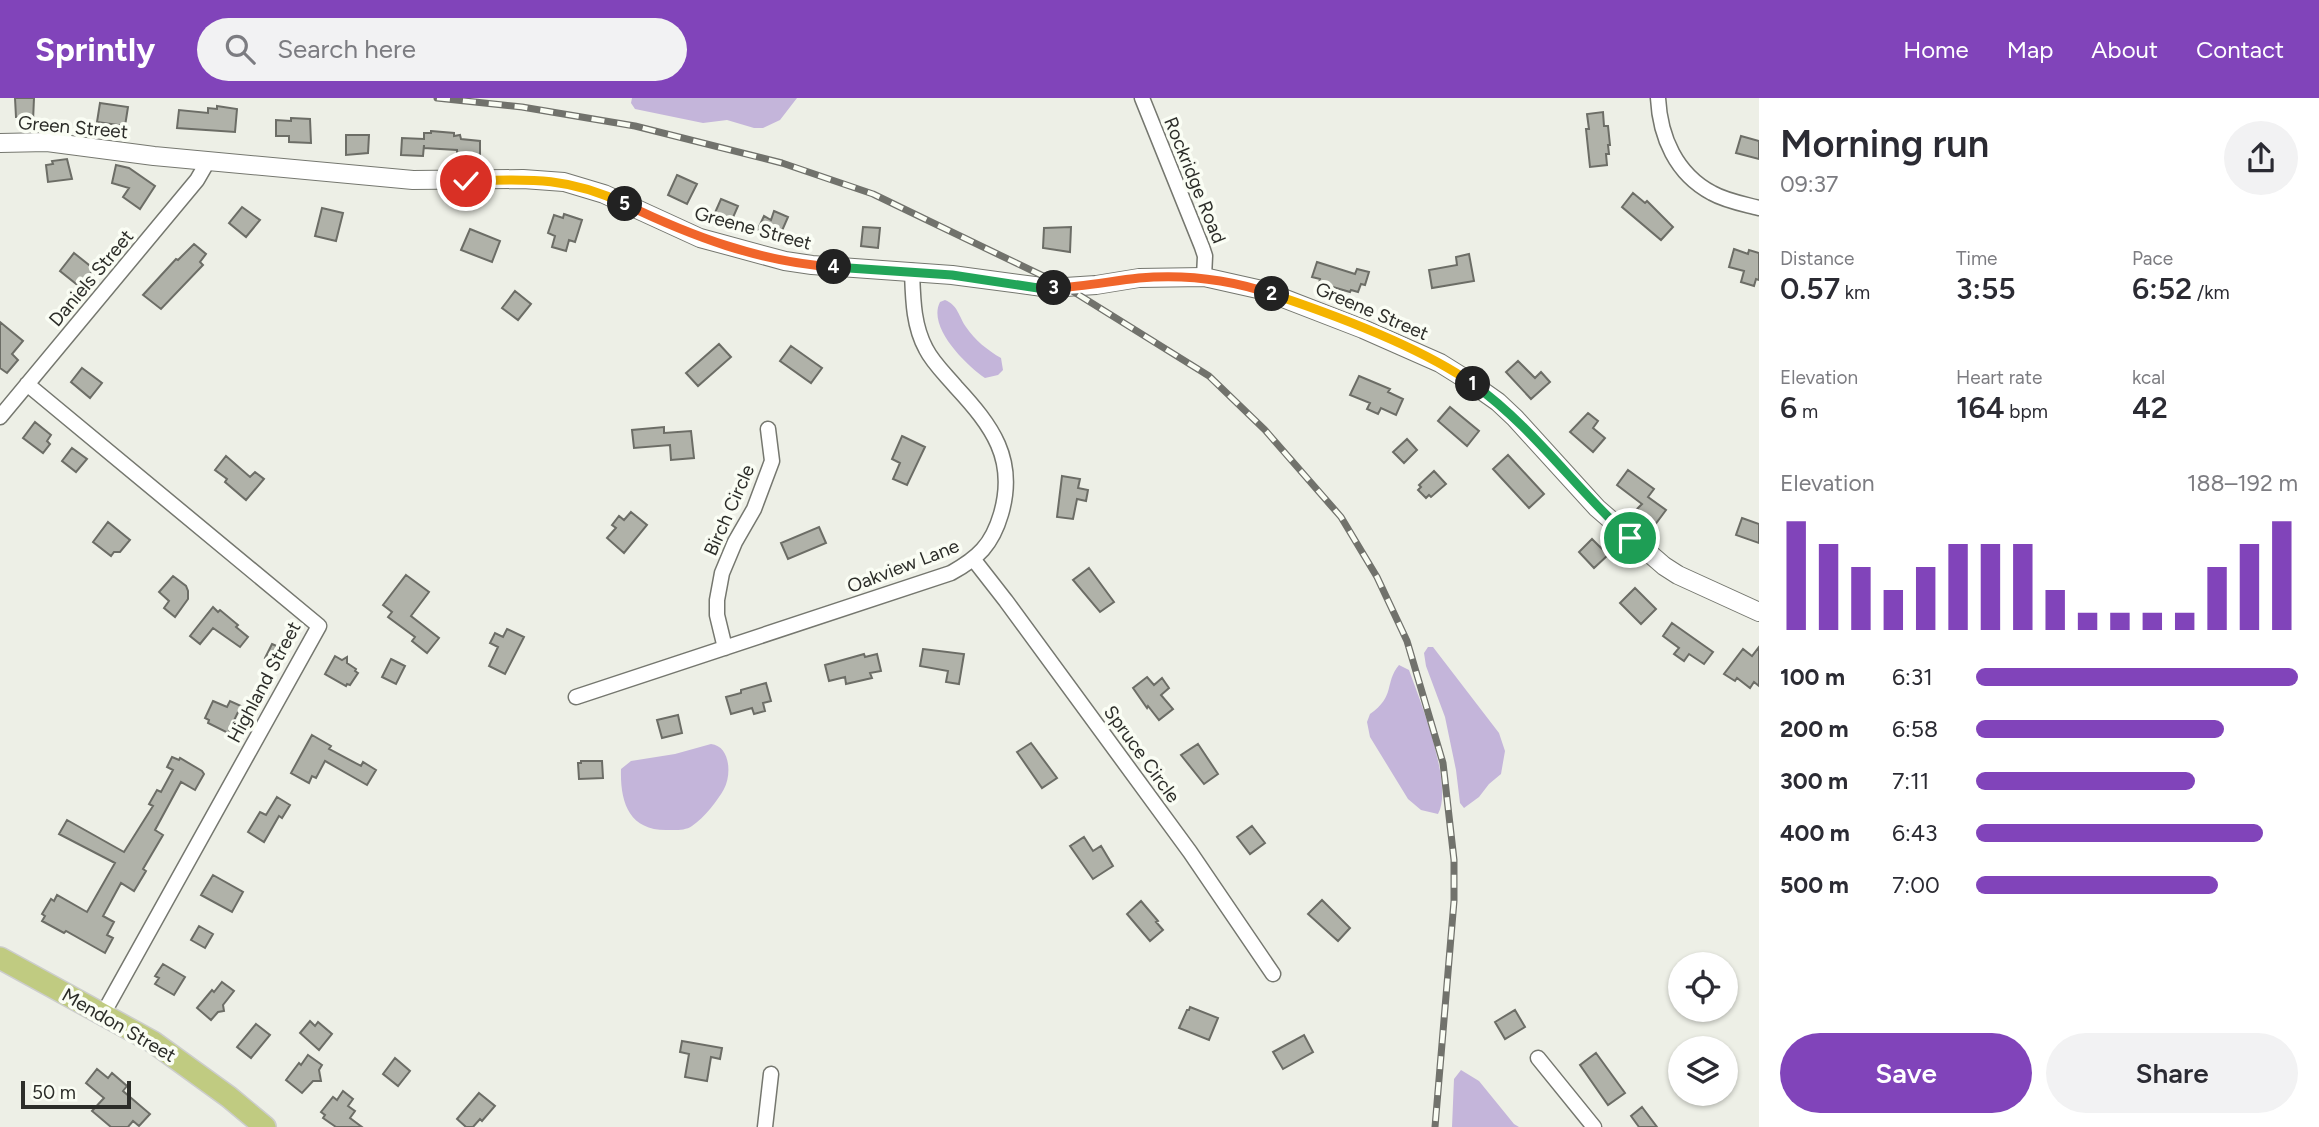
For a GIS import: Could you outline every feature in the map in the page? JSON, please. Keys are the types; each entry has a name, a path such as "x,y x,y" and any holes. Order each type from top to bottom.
{"main road":[{"name":"Mendon Street","path":"0,958 153,1042 265,1127"}],"street":[{"name":"Rockridge Road","path":"1142,98 1202,247 1205,256 1204,277"},
{"path":"1658,98 1663,135 1681,167 1695,182 1713,194 1759,208"},
{"name":"Green Street","path":"0,143 39,142 143,155"},
{"name":"Greene Street","path":"143,155 423,181 523,179 564,182 604,194 688,233 774,258 812,265 912,271 1050,288 1096,285 1139,278 1204,277 1229,282 1289,299 1363,328 1440,363 1498,402 1597,508 1664,566 1759,612"},
{"name":"Daniels Street","path":"0,417 197,180 208,160"},
{"name":"Oakview Lane","path":"576,697 951,573 974,560 989,542 1006,497 1007,474 1002,454 980,414 927,352 915,318 912,271"},
{"name":"Highland Street","path":"27,384 319,626 103,1014"},
{"name":"Birch Circle","path":"725,648 717,615 722,573 735,542 754,509 772,461 768,429"},
{"name":"Spruce Circle","path":"974,560 1040,645 1190,852 1273,974"},
{"path":"1538,1058 1594,1127"},
{"path":"765,1127 771,1074"}],"shaded area":[{"path":"632,98 797,98 780,120 763,128 754,128 727,120 703,123 635,109 631,103"},
{"path":"945,300 956,308 977,340 1001,358 1003,370 998,375 985,378 950,344 939,323 937,312 940,302"},
{"path":"1428,647 1433,647 1499,733 1505,751 1501,774 1464,808 1460,803 1445,717 1426,666 1424,653"},
{"path":"1399,665 1409,670 1434,743 1442,784 1442,801 1438,814 1421,810 1408,799 1370,737 1367,722 1370,714 1387,695"},
{"path":"711,744 726,755 728,776 721,793 701,818 689,828 676,830 653,829 635,819 625,803 621,769 631,761 675,754"},
{"path":"1461,1070 1479,1081 1519,1127 1452,1127 1454,1079"}],"building":[{"path":"15,98 34,98 33,121 18,122"},
{"path":"100,103 128,107 125,126 97,122"},
{"path":"217,106 237,109 235,132 177,128 179,110 208,113 208,108 217,109"},
{"path":"1603,112 1610,145 1609,154 1606,154 1607,165 1590,167 1587,114"},
{"path":"291,118 310,119 311,143 289,142 289,136 276,136 276,120 291,121"},
{"path":"424,133 454,133 454,136 460,135 461,139 480,141 480,159 457,159 457,150 424,148 424,145 423,156 401,155 402,138 424,139"},
{"path":"346,135 369,135 368,153 346,155"},
{"path":"1741,136 1759,141 1759,159 1736,153"},
{"path":"67,159 72,179 48,182 46,165 53,164 52,161"},
{"path":"116,165 129,168 155,186 140,209 123,197 129,188 112,183"},
{"path":"677,175 697,184 687,204 668,195"},
{"path":"1633,193 1645,203 1647,201 1673,227 1661,240 1622,207"},
{"path":"721,199 738,206 731,222 714,215"},
{"path":"242,207 260,220 246,237 229,223"},
{"path":"322,208 343,213 336,241 315,236"},
{"path":"774,211 788,217 781,233 772,229 769,236 757,231 764,216 771,220"},
{"path":"564,214 582,220 575,242 569,240 566,251 552,247 555,236 548,233 554,215 563,218"},
{"path":"863,227 880,228 878,248 861,246"},
{"path":"1071,227 1070,252 1043,248 1044,228"},
{"path":"470,229 500,241 492,262 461,250"},
{"path":"194,244 206,254 200,262 203,265 161,309 143,295 176,259"},
{"path":"1734,249 1748,254 1749,250 1759,253 1759,280 1756,279 1754,286 1741,282 1744,271 1729,267"},
{"path":"74,253 94,269 80,287 60,271"},
{"path":"1469,254 1474,281 1432,288 1429,270 1457,265 1456,257"},
{"path":"1317,262 1355,274 1357,269 1369,272 1365,285 1361,284 1358,292 1350,292 1319,283 1320,279 1312,277"},
{"path":"515,291 531,304 518,320 502,308"},
{"path":"0,322 23,341 12,354 18,360 7,373 0,368"},
{"path":"719,344 731,357 698,386 686,373"},
{"path":"791,346 822,368 811,383 780,361"},
{"path":"1518,361 1535,378 1541,372 1550,382 1531,399 1506,372"},
{"path":"82,368 102,383 90,398 71,382"},
{"path":"1359,376 1390,389 1388,392 1403,399 1396,415 1381,408 1378,414 1367,409 1370,403 1350,395"},
{"path":"1450,407 1479,431 1467,446 1438,421"},
{"path":"1588,413 1598,421 1593,428 1605,438 1593,452 1570,432"},
{"path":"35,422 51,435 47,441 50,444 43,453 23,438"},
{"path":"664,427 664,433 691,431 694,458 671,460 670,445 634,448 632,430"},
{"path":"902,436 925,447 907,485 893,479 900,463 892,459"},
{"path":"1407,439 1417,450 1404,463 1393,452"},
{"path":"72,448 87,459 76,472 62,461"},
{"path":"1508,455 1544,494 1529,508 1493,469"},
{"path":"226,456 250,477 255,472 264,479 246,500 215,470"},
{"path":"1628,470 1654,489 1648,497 1666,510 1654,526 1641,516 1643,514 1637,509 1642,504 1617,485"},
{"path":"1434,471 1446,484 1426,498 1418,490 1421,487 1419,485"},
{"path":"1062,476 1080,479 1078,488 1088,490 1086,501 1077,499 1073,519 1057,517"},
{"path":"631,512 647,525 624,553 607,538 616,528 612,525 619,516 624,520"},
{"path":"1742,518 1759,524 1759,543 1736,535"},
{"path":"108,522 130,540 120,552 114,552 111,556 93,542"},
{"path":"819,527 826,543 788,559 781,543"},
{"path":"1592,539 1608,555 1594,568 1579,552"},
{"path":"1089,568 1114,602 1100,612 1073,580"},
{"path":"406,575 429,592 411,616 439,638 427,653 412,641 415,637 388,617 392,612 383,605"},
{"path":"173,576 186,586 188,591 188,599 175,617 164,608 169,601 159,592"},
{"path":"1635,588 1656,609 1641,624 1620,603"},
{"path":"213,607 238,625 236,627 248,637 240,647 213,628 200,644 190,636"},
{"path":"1672,623 1713,652 1704,664 1689,654 1684,661 1674,654 1679,648 1663,636"},
{"path":"507,629 524,637 505,674 489,666 498,647 490,643 495,633 503,637"},
{"path":"272,644 286,650 280,665 265,658"},
{"path":"1759,647 1759,686 1754,682 1750,688 1737,678 1735,681 1724,674 1743,649 1752,656"},
{"path":"923,649 964,654 959,684 946,682 948,671 920,666"},
{"path":"864,654 865,657 877,654 881,671 870,673 872,678 846,684 845,677 829,681 825,665"},
{"path":"335,656 342,660 347,657 347,663 356,669 358,673 350,685 346,686 325,674"},
{"path":"391,659 405,666 396,684 382,677"},
{"path":"1147,677 1154,685 1162,678 1169,688 1161,695 1173,709 1159,720 1133,688"},
{"path":"766,683 771,701 763,703 765,711 754,714 752,708 731,714 726,697"},
{"path":"213,701 227,707 230,701 241,706 228,733 208,723 209,720 205,718"},
{"path":"678,715 682,733 662,738 657,720"},
{"path":"312,735 331,746 329,749 361,766 363,762 376,770 367,785 325,761 316,778 312,776 309,783 291,773"},
{"path":"1031,743 1057,778 1042,788 1017,752"},
{"path":"1198,744 1218,774 1204,784 1181,755"},
{"path":"172,757 179,760 180,758 204,774 195,790 181,782 155,830 163,835 143,869 146,871 134,891 121,883 103,916 114,922 107,935 113,938 105,953 42,921 45,916 42,914 51,899 54,901 57,895 87,912 115,863 59,834 67,820 124,852 153,806 149,804 157,790 161,792 173,770 167,767"},
{"path":"602,761 603,778 579,779 578,763"},
{"path":"277,797 290,805 282,818 279,816 264,842 248,832 260,812 266,815"},
{"path":"1252,826 1265,843 1250,854 1237,837"},
{"path":"1084,837 1093,851 1101,846 1113,866 1093,879 1070,846"},
{"path":"213,875 243,892 232,912 201,895"},
{"path":"1322,900 1350,928 1338,941 1308,914"},
{"path":"1141,901 1163,930 1150,941 1127,914"},
{"path":"199,926 213,934 205,948 191,940"},
{"path":"163,964 185,977 174,995 155,984 159,978 155,976"},
{"path":"222,982 234,991 223,1005 224,1011 218,1012 211,1020 197,1008"},
{"path":"1190,1007 1218,1018 1209,1040 1179,1028"},
{"path":"1515,1010 1525,1027 1505,1039 1495,1022"},
{"path":"310,1021 315,1026 318,1022 332,1034 319,1050 300,1033"},
{"path":"256,1024 270,1035 251,1058 237,1047"},
{"path":"1304,1035 1313,1052 1283,1069 1273,1052"},
{"path":"682,1041 722,1048 720,1059 711,1057 707,1081 685,1077 689,1054 680,1052"},
{"path":"1596,1053 1625,1093 1608,1105 1580,1065"},
{"path":"308,1055 322,1065 319,1070 321,1081 313,1081 302,1093 286,1080"},
{"path":"395,1058 410,1071 398,1086 383,1074"},
{"path":"97,1069 108,1078 112,1073 127,1086 123,1091 150,1114 139,1126 133,1121 128,1127 111,1127 92,1111 104,1098 86,1083"},
{"path":"343,1091 353,1099 348,1106 355,1111 350,1118 362,1127 336,1127 323,1118 325,1115 321,1112 333,1097 337,1100"},
{"path":"479,1093 495,1106 482,1121 480,1119 473,1127 466,1127 457,1119"},
{"path":"1642,1107 1657,1127 1639,1127 1631,1116"}],"railway":[{"path":"437,98 522,107 635,126 782,163 873,194 1066,287 1209,376 1265,430 1341,517 1377,577 1407,641 1443,763 1454,860 1454,901 1435,1127"}],"route":[{"path":"466,181 533,180 574,184 604,194 673,228 700,238 786,261 812,265 976,277 1038,288 1191,276 1219,279 1262,290 1409,348 1464,378 1515,418 1597,508 1630,538"}]}
